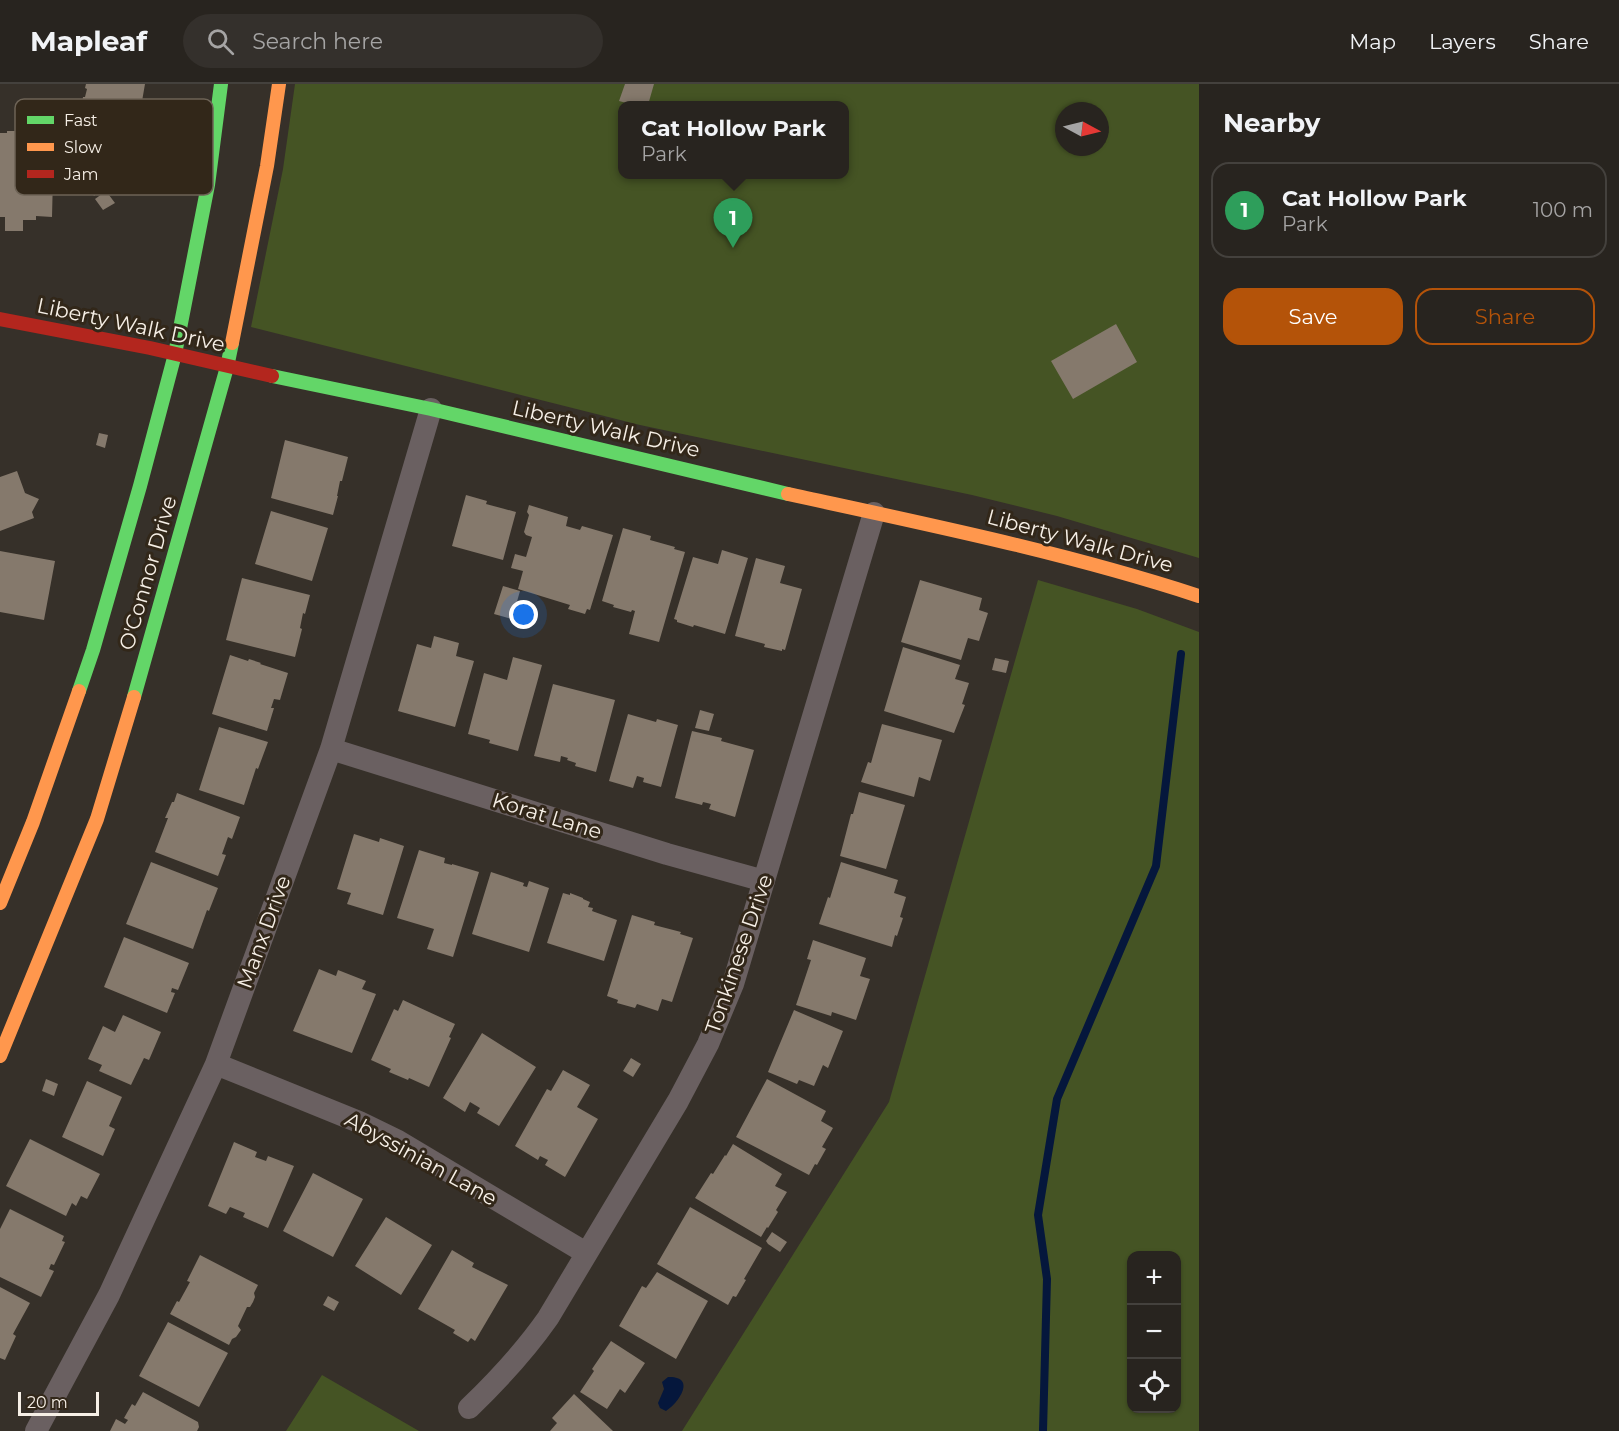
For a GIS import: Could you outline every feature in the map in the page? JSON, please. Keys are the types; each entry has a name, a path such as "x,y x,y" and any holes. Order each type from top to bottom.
{"main road":[{"name":"O'Connor Drive","path":"213,146 221,84"},
{"name":"O'Connor Drive","path":"0,1056 10,1007 97,819 138,686 227,367 267,166 279,84"},
{"name":"O'Connor Drive","path":"0,903 33,822 93,650 175,354 206,195"},
{"name":"Liberty Walk Drive","path":"0,319 150,348 227,367 431,409 762,488 1040,550 1153,580 1199,596"}],"street":[{"name":"Manx Drive","path":"36,1431 109,1295 216,1064 331,748 431,409"},
{"name":"Tonkinese Drive","path":"469,1408 502,1375 548,1318 678,1101 708,1044 733,984 874,513"},
{"name":"Korat Lane","path":"331,748 667,854 764,880"},
{"name":"Abyssinian Lane","path":"216,1064 358,1122 398,1141 586,1252"}],"green space":[{"path":"295,84 1199,84 1199,558 1057,516 972,495 640,425 251,327 283,169"},
{"path":"1038,580 1137,609 1199,632 1199,1431 682,1431 889,1102"},
{"path":"322,1375 419,1431 286,1431"}],"water":[{"path":"668,1377 677,1378 684,1385 676,1402 666,1411 660,1408 658,1403 664,1389 662,1382"}],"building":[{"path":"86,84 145,84 142,99 83,99 87,89"},
{"path":"625,84 654,84 649,101 619,101"},
{"path":"7,131 15,131 15,195 53,195 52,217 36,216 36,220 23,220 23,231 5,231 5,217 0,217 0,133 7,133"},
{"path":"100,195 109,195 115,203 103,210 95,199"},
{"path":"1116,324 1137,362 1073,399 1051,361"},
{"path":"99,433 108,435 105,448 96,445"},
{"path":"285,440 348,457 333,515 271,498"},
{"path":"17,471 25,493 39,499 32,512 34,518 0,531 0,477"},
{"path":"466,495 487,501 486,504 516,512 503,560 452,546"},
{"path":"529,505 568,517 566,526 580,530 582,526 613,535 590,610 587,609 585,614 568,609 570,605 518,589 523,571 511,568 515,554 526,557 532,537 524,532 529,515 527,512"},
{"path":"271,511 328,528 312,581 255,564"},
{"path":"623,528 651,536 650,540 685,552 659,642 629,634 635,611 613,607 614,605 602,601"},
{"path":"722,550 748,558 725,634 677,622 674,619 693,557 718,564"},
{"path":"0,551 55,561 44,620 0,612"},
{"path":"756,558 785,566 780,583 802,589 785,650 782,649 782,651 735,636"},
{"path":"242,578 310,595 305,614 303,613 300,628 302,629 295,657 226,640"},
{"path":"920,580 982,598 979,610 988,613 979,641 968,638 961,660 901,642"},
{"path":"503,586 520,591 512,619 494,614"},
{"path":"434,636 459,643 456,656 474,661 455,727 398,711 417,644 431,648"},
{"path":"903,647 960,665 955,679 969,683 962,704 965,705 954,733 884,711"},
{"path":"230,655 248,661 249,659 288,673 280,700 274,699 271,708 274,708 267,731 212,714"},
{"path":"513,657 542,665 518,751 468,734 484,673 507,680"},
{"path":"995,658 1009,661 1006,673 992,670"},
{"path":"553,684 615,700 596,772 575,766 576,763 561,756 560,762 534,756"},
{"path":"700,710 714,714 709,731 695,728"},
{"path":"628,714 678,725 661,787 643,782 644,778 637,776 633,788 609,781"},
{"path":"882,724 942,740 930,781 919,777 914,797 861,782 868,762 871,763"},
{"path":"219,727 268,742 258,769 256,768 244,805 199,790"},
{"path":"692,731 722,738 721,741 754,750 735,817 709,809 711,804 703,802 702,805 675,798"},
{"path":"859,792 905,805 886,869 840,856"},
{"path":"177,793 240,817 232,839 228,837 222,854 226,855 218,876 155,852 168,818 165,818"},
{"path":"354,834 379,842 380,838 404,846 383,915 347,904 351,893 337,889"},
{"path":"419,850 445,858 444,863 479,872 453,957 427,949 434,929 397,918"},
{"path":"151,862 218,888 209,911 207,910 193,949 126,924"},
{"path":"841,862 898,880 894,893 906,897 900,917 903,918 892,947 819,924"},
{"path":"491,872 524,883 523,886 527,887 529,881 549,888 529,952 472,934"},
{"path":"563,893 583,898 590,902 588,907 593,908 592,911 617,920 604,961 547,943"},
{"path":"632,915 693,938 672,1002 662,999 658,1011 637,1004 635,1008 617,1003 618,1000 607,996"},
{"path":"124,937 189,963 178,990 172,988 171,992 175,993 167,1013 104,987"},
{"path":"813,940 866,958 860,976 870,979 856,1020 832,1012 831,1016 796,1005 811,960 807,959"},
{"path":"319,969 336,976 338,970 366,981 362,989 376,994 352,1053 293,1031"},
{"path":"403,1000 455,1024 429,1087 389,1072 391,1069 371,1060 394,1009 398,1011"},
{"path":"794,1010 843,1031 828,1068 823,1065 814,1086 799,1080 797,1084 768,1072"},
{"path":"123,1015 161,1032 149,1060 144,1058 131,1085 99,1071 102,1065 88,1059 103,1026 115,1032"},
{"path":"482,1033 536,1067 499,1126 477,1113 480,1108 470,1102 465,1112 443,1098"},
{"path":"631,1058 641,1064 633,1077 623,1071"},
{"path":"563,1070 590,1085 577,1107 598,1119 565,1177 545,1165 548,1160 540,1156 538,1160 515,1146 547,1089 551,1091"},
{"path":"46,1079 58,1084 54,1096 42,1091"},
{"path":"767,1079 826,1111 821,1121 833,1128 822,1147 826,1149 809,1175 736,1137"},
{"path":"87,1081 122,1097 109,1126 115,1129 103,1156 62,1137"},
{"path":"30,1139 100,1174 87,1199 81,1196 76,1206 72,1203 66,1216 6,1186"},
{"path":"234,1142 257,1152 255,1157 266,1161 268,1156 294,1166 268,1228 243,1217 245,1213 230,1207 226,1214 208,1206"},
{"path":"733,1144 782,1174 775,1186 787,1192 776,1210 778,1212 761,1237 695,1198"},
{"path":"313,1173 363,1199 333,1257 283,1231"},
{"path":"690,1207 762,1248 736,1297 733,1296 728,1305 657,1264"},
{"path":"10,1209 64,1236 62,1241 65,1242 54,1265 51,1264 49,1269 54,1271 41,1297 0,1277 0,1229"},
{"path":"386,1217 432,1245 401,1295 355,1266"},
{"path":"772,1232 787,1242 780,1252 766,1241"},
{"path":"452,1250 474,1263 472,1267 508,1285 475,1341 471,1338 468,1342 453,1333 455,1330 418,1309"},
{"path":"200,1255 258,1285 253,1302 250,1307 247,1307 238,1326 241,1330 229,1345 170,1314 190,1282 187,1281"},
{"path":"657,1272 708,1301 676,1359 619,1326 642,1286 646,1288"},
{"path":"0,1287 30,1303 13,1334 16,1336 5,1360 0,1358"},
{"path":"328,1296 339,1302 334,1311 323,1305"},
{"path":"168,1322 228,1353 199,1407 139,1376"},
{"path":"611,1341 645,1363 625,1393 620,1389 607,1409 580,1392"},
{"path":"143,1392 198,1422 197,1431 110,1431 116,1419 125,1424 128,1420 124,1418 132,1404 135,1406"},
{"path":"574,1394 613,1431 550,1431 557,1423 552,1418"}],"waterway":[{"path":"1043,1431 1047,1279 1038,1215 1057,1099 1156,866 1181,654"}],"traffic: fast":[{"path":"213,146 221,84"},
{"path":"79,691 140,486 175,354 206,195"},
{"path":"134,697 232,343"},
{"path":"272,376 431,409 788,494"}],"traffic: slow":[{"path":"232,343 267,166 279,84"},
{"path":"788,494 1046,552 1199,596"},
{"path":"0,903 33,822 79,691"},
{"path":"0,1056 97,819 134,697"}],"traffic: jam":[{"path":"0,319 150,348 272,376"}],"place":[{"name":"Cat Hollow Park","path":"733,248"}]}
